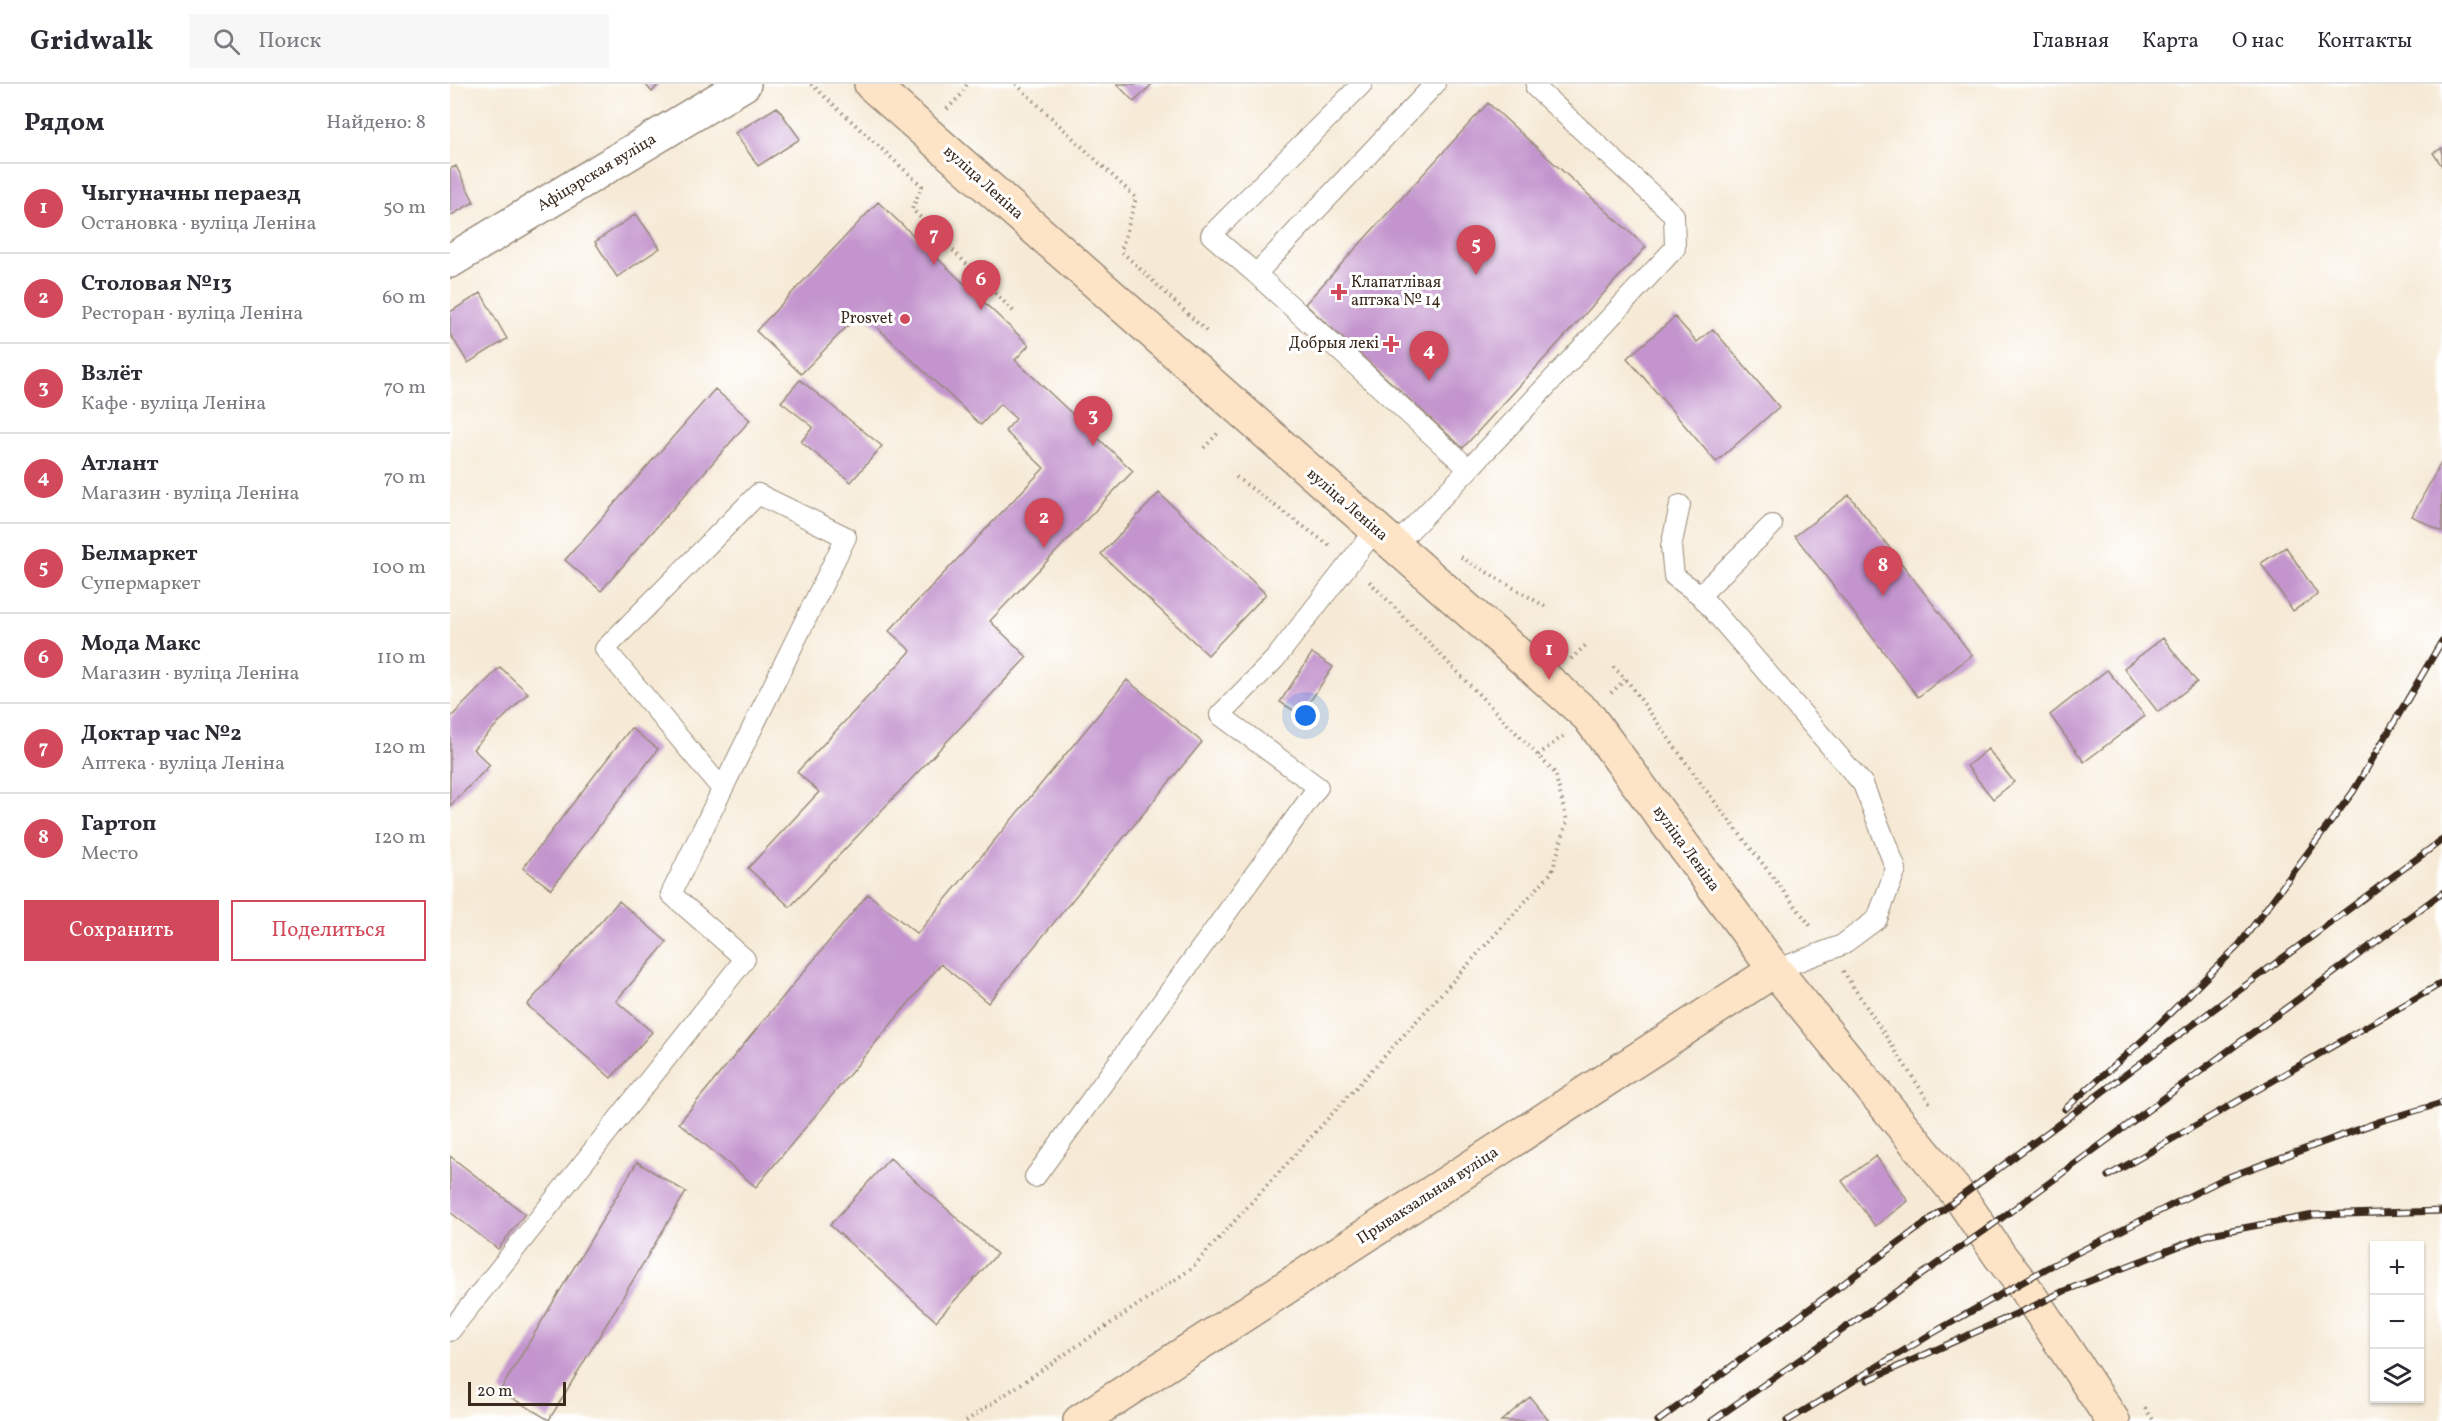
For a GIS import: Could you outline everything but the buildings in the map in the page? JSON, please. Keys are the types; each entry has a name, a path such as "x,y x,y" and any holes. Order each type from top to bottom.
{"main road":[{"name":"вуліца Леніна","path":"871,84 1588,716 1775,970 1960,1197 2022,1284 2113,1421"},
{"name":"Прывакзальная вуліца","path":"1080,1421 1775,970"}],"street":[{"name":"Афіцэрская вуліца","path":"450,261 744,84"}],"lane":[{"path":"1362,84 1211,235 1469,469"},
{"path":"1256,274 1435,84"},
{"path":"1035,1177 1318,787 1221,715 1275,659 1350,562 1385,538 1469,469 1675,248 1674,215 1536,88"},
{"path":"450,1331 746,959 670,894 722,789 846,537 758,494 604,649 722,789"},
{"path":"1680,505 1671,547 1674,576 1700,595 1863,784 1896,869 1877,919 1842,945 1775,970"},
{"path":"1700,595 1772,525"}],"path":[{"path":"812,84 922,186 912,209 1016,314"},
{"path":"1016,84 1136,198 1121,251 1214,339"},
{"path":"966,1421 1191,1269 1552,872 1567,821 1555,773 1350,562 1236,477"},
{"path":"1459,556 1546,607"},
{"path":"1613,667 1626,679 1705,789 1829,950 1935,1111"},
{"path":"2141,1402 2154,1421"}],"railway":[{"path":"2065,1109 2145,1038 2239,945 2353,792 2442,641"},
{"path":"1658,1421 2442,840"},
{"path":"1712,1421 1984,1231 2442,893"},
{"path":"2108,1176 2442,983"},
{"path":"1787,1421 2047,1268 2223,1179 2381,1121 2442,1103"},
{"path":"1868,1380 2064,1291 2210,1234 2314,1215 2442,1211"}],"place":[{"name":"Доктар час №2","path":"934,265"},
{"name":"Белмаркет","path":"1476,275"},
{"name":"Клапатлівая аптэка № 14","path":"1339,292"},
{"name":"Мода Макс","path":"981,310"},
{"name":"Prosvet","path":"905,319"},
{"name":"Добрыя лекі","path":"1391,344"},
{"name":"Атлант","path":"1429,381"},
{"name":"Взлёт","path":"1093,446"},
{"name":"Столовая №13","path":"1044,548"},
{"name":"Гартоп","path":"1883,596"},
{"name":"Чыгуначны пераезд","path":"1549,680"}]}
